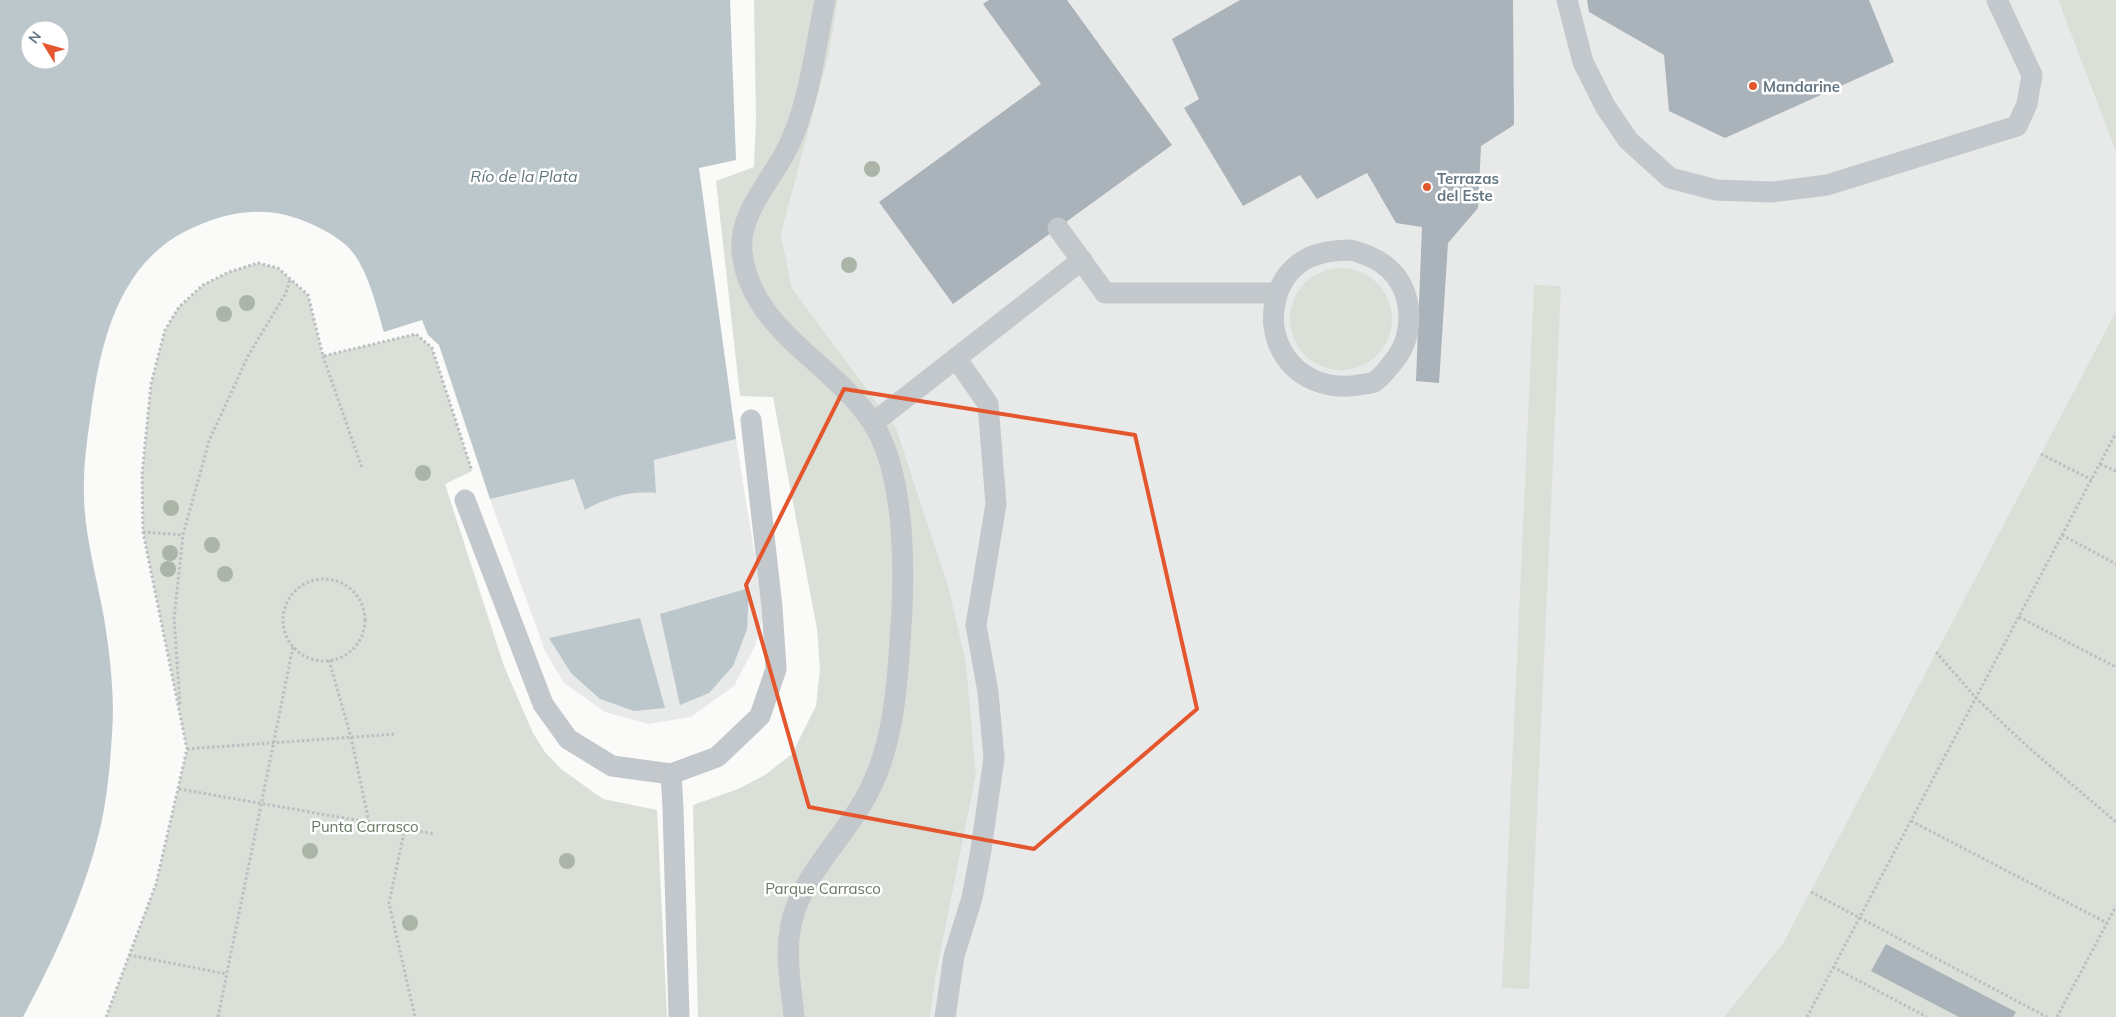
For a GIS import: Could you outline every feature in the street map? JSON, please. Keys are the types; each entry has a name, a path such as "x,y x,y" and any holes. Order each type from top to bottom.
{"lane":[{"path":"794,1017 789,964 789,938 793,917 801,894 813,874 868,793 884,753 892,713 900,642 902,588 902,531 894,481 874,424 855,399 796,344 762,308 752,292 746,273 742,249 747,222 760,194 787,149 795,130 807,89 825,0"},
{"path":"1567,0 1583,62 1605,106 1628,140 1670,178 1716,190 1772,192 1827,185 2017,126 2027,104 2032,75 1997,0"},
{"path":"1058,228 1105,293 1277,293"},
{"path":"1336,250 1351,250 1371,256 1389,268 1402,285 1409,306 1409,327 1403,348 1391,365 1373,382 1351,386 1327,385 1305,377 1287,361 1276,340 1272,316 1277,293 1290,272 1308,258 1336,250"},
{"path":"874,424 1082,260"},
{"path":"945,1017 954,956 972,898 994,758 988,692 976,625 996,504 988,404 956,358"},
{"path":"465,500 542,704 568,739 612,766 670,774 717,757 760,716 776,669 771,597 751,420"},
{"path":"670,774 673,808 679,1017"}],"path":[{"path":"106,1017 156,884 188,749 143,532 142,475 151,384 165,330 179,307 203,285 229,272 258,263 278,268 308,295 323,356 362,468"},
{"path":"181,717 174,619 183,535 209,442 248,356 286,293 290,280"},
{"path":"323,356 416,334 432,348 472,471"},
{"path":"1807,1017 2116,433"},
{"path":"2041,454 2092,480"},
{"path":"2100,464 2116,471"},
{"path":"143,532 183,535"},
{"path":"2062,535 2116,564"},
{"path":"324,578 338,581 350,588 359,598 364,611 364,625 360,638 353,648 342,656 329,660 316,660 304,656 293,647 286,636 283,624 284,610 289,598 298,587 310,581 324,578"},
{"path":"2019,616 2116,667"},
{"path":"218,1017 293,647"},
{"path":"1936,652 1976,698 2028,747 2116,822"},
{"path":"329,660 351,737 369,822"},
{"path":"188,749 396,734"},
{"path":"178,789 262,802 435,834"},
{"path":"1911,821 2107,924"},
{"path":"405,828 390,903 415,1017"},
{"path":"1811,892 2048,1017"},
{"path":"2057,1017 2116,906"},
{"path":"129,955 227,974"},
{"path":"1833,967 1927,1017"}],"highlighted area":[{"path":"844,389 1135,435 1197,709 1034,849 809,807 746,585"}],"shaded area":[{"path":"838,0 2058,0 2116,152 2116,311 1783,943 1724,1017 930,1017 936,975 976,775 966,662 949,589 886,414 792,288 781,234 829,54"},
{"path":"736,439 764,613 755,646 734,686 691,717 648,724 605,712 564,683 545,651 490,499 574,479 585,509 621,494 656,493 654,460"}],"green space":[{"name":"Parque Carrasco","path":"754,0 838,0 829,54 781,234 792,288 896,428 949,589 966,662 976,775 936,975 930,1017 698,1017 693,805 738,789 765,775 792,754 816,706 820,669 817,629 773,397 740,396 716,181 754,167 756,119"},
{"path":"2058,0 2116,0 2116,152"},
{"name":"Punta Carrasco","path":"258,263 278,268 308,295 323,356 416,334 432,348 472,471 445,484 504,666 533,733 545,752 561,769 603,799 657,810 667,1017 106,1017 156,884 187,749 143,532 142,475 151,384 165,330 179,307 203,285 229,272"},
{"path":"1341,268 1360,272 1377,283 1388,300 1392,319 1388,338 1377,355 1360,366 1341,370 1322,366 1305,355 1294,338 1290,319 1294,300 1305,283 1322,272"},
{"path":"1534,285 1561,286 1529,989 1502,988"},
{"path":"2116,311 2116,1017 1724,1017 1783,943"}],"water":[{"name":"Río de la Plata","path":"0,0 730,0 736,160 699,168 736,439 654,460 656,493 637,493 619,496 585,510 574,479 490,499 439,345 428,335 422,320 384,332 370,286 354,254 337,238 309,223 274,213 244,212 200,224 162,246 143,265 127,287 115,312 99,365 84,468 87,528 110,661 113,720 108,784 99,833 85,881 67,927 23,1017 0,1017"},
{"path":"749,588 747,629 733,666 709,693 680,705 660,614"},
{"path":"640,618 665,708 634,711 600,699 571,673 549,638"}],"building":[{"path":"989,0 1067,0 1172,145 953,304 879,202 1041,84 983,4"},
{"name":"Terrazas del Este","path":"1240,0 1513,0 1514,125 1481,146 1478,208 1448,243 1439,383 1416,381 1422,227 1396,223 1367,173 1317,199 1300,175 1243,206 1184,108 1199,99 1172,39"},
{"name":"Mandarine","path":"1587,0 1869,0 1894,62 1725,138 1669,111 1664,55 1589,12"},
{"path":"1886,944 2016,1012 2013,1017 1959,1017 1871,971"}],"place":[{"name":"Mandarine","path":"1753,86"},
{"name":"Terrazas del Este","path":"1427,187"}]}
